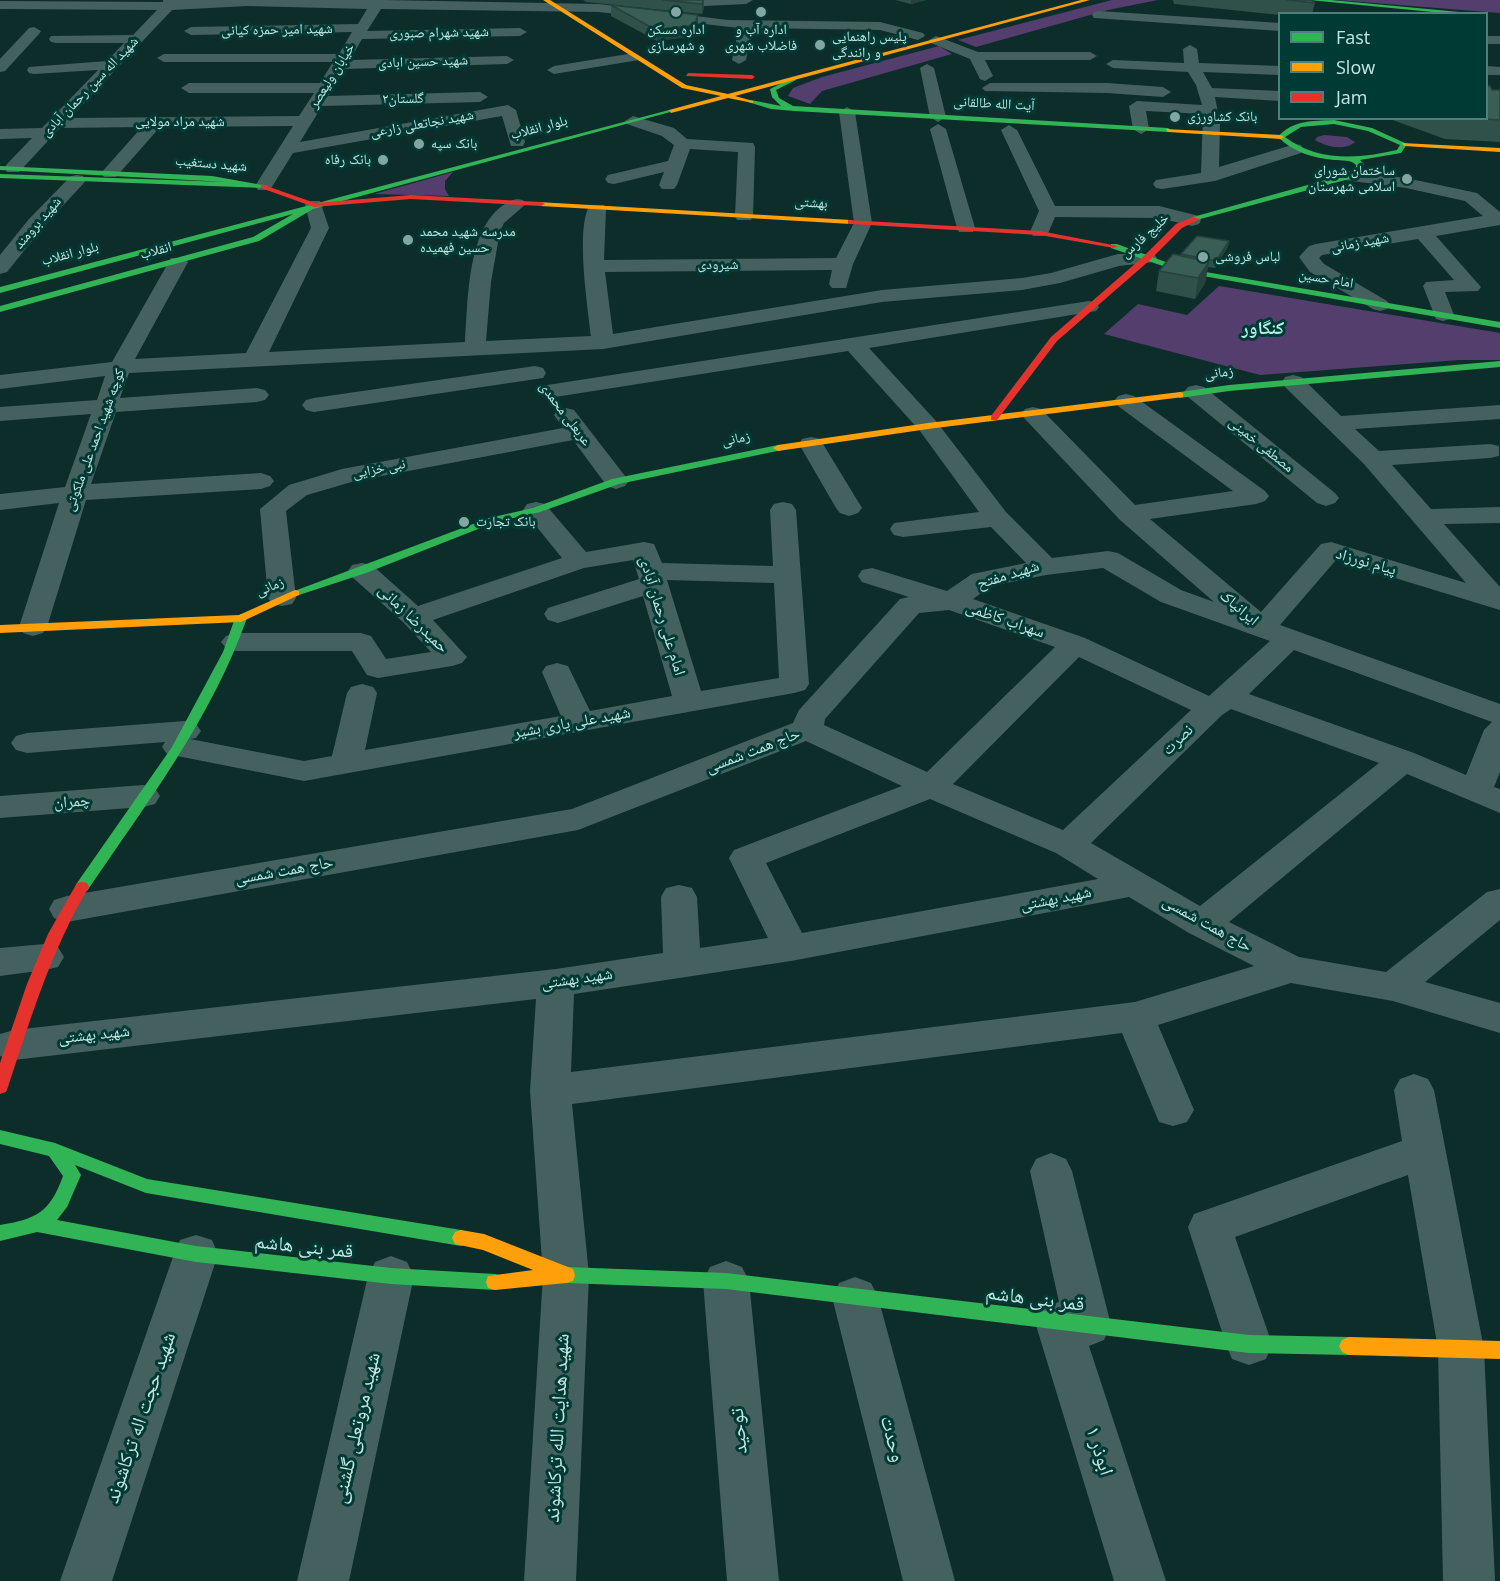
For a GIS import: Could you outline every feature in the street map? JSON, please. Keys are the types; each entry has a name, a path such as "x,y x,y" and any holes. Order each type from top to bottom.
{"main road":[{"name":"بلوار انقلاب","path":"0,290 517,142 707,90 1057,0"},
{"name":"بلوار انقلاب","path":"0,277 471,164 1087,0"},
{"path":"1304,0 1319,12"},
{"path":"1312,0 1457,12"},
{"path":"553,4 688,75 704,84 707,90"},
{"name":"آیت الله طالقانی","path":"553,4 684,87 707,90 771,107 847,112 938,123 998,109 1141,129 1281,137"},
{"path":"1339,12 1355,5"},
{"path":"688,75 760,77"},
{"path":"794,109 778,102 773,96 773,89 798,76"},
{"path":"637,119 696,111 771,107"},
{"path":"1404,144 1399,152 1352,168 1328,157 1295,149 1285,143 1281,137 1284,132 1303,124 1335,120 1369,127 1392,136 1404,144 1500,150"},
{"path":"469,201 454,185 471,164"},
{"name":"خلیج فارس","path":"994,418 1054,339 1147,258 1179,226 1352,168"},
{"name":"شهید دستغیب","path":"4,171 212,178 264,186"},
{"name":"شهید دستغیب","path":"4,171 77,180 264,186"},
{"path":"264,186 306,202"},
{"name":"بهشتی","path":"306,202 411,197 966,228 1040,233 1115,246 1147,258"},
{"name":"انقلاب","path":"0,309 256,239 306,202"},
{"name":"امام حسین","path":"1147,258 1180,270 1500,325"},
{"name":"زمانی","path":"0,629 33,627 239,630 282,598 362,571 493,520 536,510 616,481 770,449 928,426 1196,392 1500,365"},
{"path":"0,1087 45,957 67,909 181,739 239,630"},
{"name":"قمر بنی هاشم","path":"0,1137 56,1150 146,1186 484,1242 566,1275"},
{"path":"0,1233 40,1225 61,1204 72,1175 56,1150"},
{"name":"قمر بنی هاشم","path":"40,1225 196,1254 391,1276 490,1283 566,1275 726,1281 1249,1344 1481,1350"}],"street":[{"path":"250,3 291,0"},
{"path":"599,8 746,0"},
{"path":"0,6 376,2 553,4 747,25 880,26 918,36"},
{"name":"خیابان ولیعصر","path":"287,148 360,32 376,2"},
{"name":"شهید اله سین رحمان آبادی","path":"4,171 51,128 169,3"},
{"name":"شهید نجاتعلی زارعی","path":"287,148 481,114 520,32 553,4"},
{"path":"1164,20 1174,6"},
{"path":"1099,15 1278,27"},
{"path":"1193,22 1190,44 1191,66 1206,92 1214,133 1209,177"},
{"path":"739,60 747,25"},
{"path":"1,66 34,31 11,31"},
{"name":"شهید امیر حمزه کیانی","path":"191,31 360,32"},
{"name":"شهید شهرام صبوری","path":"360,32 520,32"},
{"path":"56,39 136,39"},
{"path":"936,40 976,56 1090,56"},
{"path":"976,56 998,109 1048,211 1040,233"},
{"path":"554,70 634,57"},
{"name":"شهید حسین ابادی","path":"164,58 341,62 507,60"},
{"path":"1113,64 1278,71"},
{"path":"1,66 111,65"},
{"path":"927,68 938,123 966,228"},
{"name":"گلستان۲","path":"189,88 321,94 494,88"},
{"path":"998,109 1107,88 1163,92"},
{"path":"1206,92 1278,96"},
{"path":"1141,129 1137,106 1209,110"},
{"path":"481,114 508,110 517,142"},
{"path":"835,304 843,264 862,223 847,112"},
{"path":"637,119 668,132 683,144 747,147 744,216"},
{"name":"شهید مراد مولایی","path":"0,134 51,128 156,122 304,121"},
{"path":"110,173 145,141 156,122"},
{"path":"94,138 145,141"},
{"path":"668,185 683,144"},
{"path":"264,186 287,148"},
{"path":"1162,184 1209,177 1295,149"},
{"path":"614,179 677,164"},
{"path":"1352,168 1406,183 1472,197 1498,219"},
{"name":"شهید برومند","path":"0,268 36,224 77,180"},
{"path":"253,361 303,266 320,228 306,202"},
{"path":"474,348 483,267 490,231 495,221 517,204"},
{"path":"597,209 592,234 593,266 603,342"},
{"path":"1048,211 1159,212 1192,220"},
{"name":"شهید زمانی","path":"1380,305 1317,268 1309,257 1316,250 1498,219"},
{"path":"1422,232 1471,286 1433,285 1443,315"},
{"path":"0,382 120,367 603,342 882,296 1022,284 1053,279 1118,260 1147,258"},
{"name":"کوچه شهید احمد علی ملکوتی","path":"33,627 75,493 120,367 178,262"},
{"name":"شیرودی","path":"593,266 843,264"},
{"path":"314,405 542,382 853,343 1089,307"},
{"name":"شهید مفتح","path":"853,343 928,426 997,518 1046,567"},
{"name":"عربعلی محمدی","path":"514,346 616,481"},
{"path":"1293,382 1373,459 1500,603"},
{"name":"مصطفی خمینی","path":"1196,392 1326,498"},
{"path":"0,414 256,396"},
{"path":"1126,401 1256,496 1129,514"},
{"path":"1336,423 1500,412"},
{"name":"ایرانپاک","path":"1033,414 1129,514 1276,633 1500,715"},
{"name":"نبی خزایی","path":"282,598 273,509 298,490 351,474 579,432"},
{"path":"811,444 849,508"},
{"path":"1373,459 1490,451"},
{"path":"0,502 75,493 261,481"},
{"path":"414,617 579,561 536,510"},
{"name":"شهید علی یاری بشیر","path":"27,742 181,739 304,771 794,684 783,510"},
{"path":"1423,517 1500,515"},
{"path":"903,530 997,518"},
{"name":"امام علی رحمان آبادی","path":"579,561 644,550 650,577 689,703"},
{"name":"پیام نورزاد","path":"1276,633 1331,550 1500,603"},
{"path":"1046,567 1108,559 1171,596 1276,633"},
{"name":"شهید مفتح","path":"951,601 982,580 1046,567"},
{"name":"حمیدرضا زمانی","path":"239,630 361,642 378,669 452,657 414,617 362,571"},
{"path":"558,614 650,577 788,575"},
{"path":"872,576 951,601"},
{"name":"سهراب کاظمی","path":"807,729 810,717 910,605 951,601 1075,644 1220,703 1403,760 1488,797"},
{"name":"نصرت","path":"1068,845 1220,703 1276,633"},
{"path":"791,948 746,858 931,787 1075,644"},
{"path":"557,672 579,722"},
{"path":"346,764 362,693"},
{"name":"حاج همت شمسی","path":"67,909 578,819 807,729 931,787 1068,845 1202,924 1291,969 1393,987 1500,1018"},
{"path":"1488,797 1500,730"},
{"path":"1202,924 1403,760"},
{"name":"چمران","path":"0,807 143,796"},
{"name":"شهید بهشتی","path":"14,1045 556,983 791,948 1135,884"},
{"path":"679,897 682,964"},
{"path":"1393,987 1500,901"},
{"path":"0,962 45,957"},
{"path":"550,1091 1135,1017 1291,969"},
{"name":"شهید هدایت الله ترکاشوند","path":"550,1581 566,1275 550,1091 556,983"},
{"path":"1135,1017 1173,1110"},
{"path":"1414,1090 1425,1151 1481,1350 1469,1581"},
{"path":"1249,1344 1210,1227 1425,1151"},
{"name":"ابوذر ۱","path":"1051,1171 1073,1323 1140,1581"},
{"name":"شهید حجت اله ترکاشوند","path":"86,1581 196,1254"},
{"name":"شهید مروتعلی گلشنی","path":"323,1581 391,1276"},
{"name":"توحید","path":"726,1281 753,1581"},
{"name":"وحدت","path":"855,1297 929,1581"}],"shaded area":[{"path":"1112,0 1158,0 1108,10 976,47 958,40"},
{"path":"1337,0 1500,0 1500,13"},
{"path":"939,46 952,54 822,91 810,104 788,96 793,88 822,77"},
{"path":"1324,135 1347,137 1355,142 1351,145 1335,147 1315,140"},
{"path":"453,172 445,181 445,189 449,196 374,194"},
{"path":"1219,286 1500,333 1500,360 1459,360 1260,375 1104,334 1138,304 1187,315"}],"building":[{"path":"663,0 703,0 702,4"},
{"path":"1287,0 1311,0 1315,3"},
{"path":"611,5 698,15 694,25 656,30"},
{"path":"1488,86 1492,90 1500,90 1500,120 1488,119"},
{"path":"1197,236 1229,241 1216,261 1181,254"},
{"path":"1173,254 1209,262 1198,278 1159,271"}],"traffic: fast":[{"path":"1312,0 1455,12"},
{"path":"794,79 773,89 777,100 794,109"},
{"path":"751,102 771,107 1168,130"},
{"path":"0,290 671,111"},
{"path":"1334,122 1370,129 1404,144 1399,152 1369,158 1337,159 1307,153 1281,137 1298,125 1334,122"},
{"path":"1196,219 1350,176 1360,171 1360,164 1355,160"},
{"path":"0,168 212,178 264,186 0,176"},
{"path":"0,309 256,239 314,205"},
{"path":"1114,246 1180,270 1500,325"},
{"path":"1180,395 1229,388 1500,364"},
{"path":"295,593 362,571 493,520 536,510 616,481 778,448"},
{"path":"82,887 178,747 229,652 241,618"},
{"path":"0,1137 55,1150 146,1186 461,1238"},
{"path":"0,1233 38,1223 55,1211 61,1202 72,1175 55,1150"},
{"path":"40,1225 196,1254 391,1276 495,1282"},
{"path":"566,1275 726,1281 1249,1344 1349,1346"}],"traffic: slow":[{"path":"546,0 684,87 707,90 751,102"},
{"path":"671,111 1087,0"},
{"path":"1168,130 1281,137"},
{"path":"1404,144 1500,150"},
{"path":"541,204 851,222"},
{"path":"778,448 928,426 1180,395"},
{"path":"0,629 241,618 295,593"},
{"path":"461,1238 484,1242 566,1275 495,1282"},
{"path":"1349,1346 1500,1350"}],"traffic: jam":[{"path":"688,75 752,77"},
{"path":"264,186 314,205 411,197 541,204"},
{"path":"994,418 1054,339 1147,258 1179,226 1196,219"},
{"path":"851,222 1040,233 1114,246"},
{"path":"0,1087 44,959 55,934 82,887"}],"place":[{"name":"اداره مسکن و شهرسازی","path":"676,12"},
{"name":"اداره آب و فاضلاب شهری","path":"761,12"},
{"name":"پلیس راهنمایی و رانندگی","path":"820,45"},
{"name":"بانک کشاورزی","path":"1175,117"},
{"name":"بانک سپه","path":"419,144"},
{"name":"بانک رفاه","path":"383,160"},
{"name":"ساختمان شورای اسلامی شهرستان","path":"1407,179"},
{"name":"مدرسه شهید محمد حسین فهمیده","path":"408,240"},
{"name":"لباس فروشی","path":"1203,257"},
{"name":"بانک تجارت","path":"464,522"}],"district":[{"name":"کنگاور","path":"1263,329"}]}
